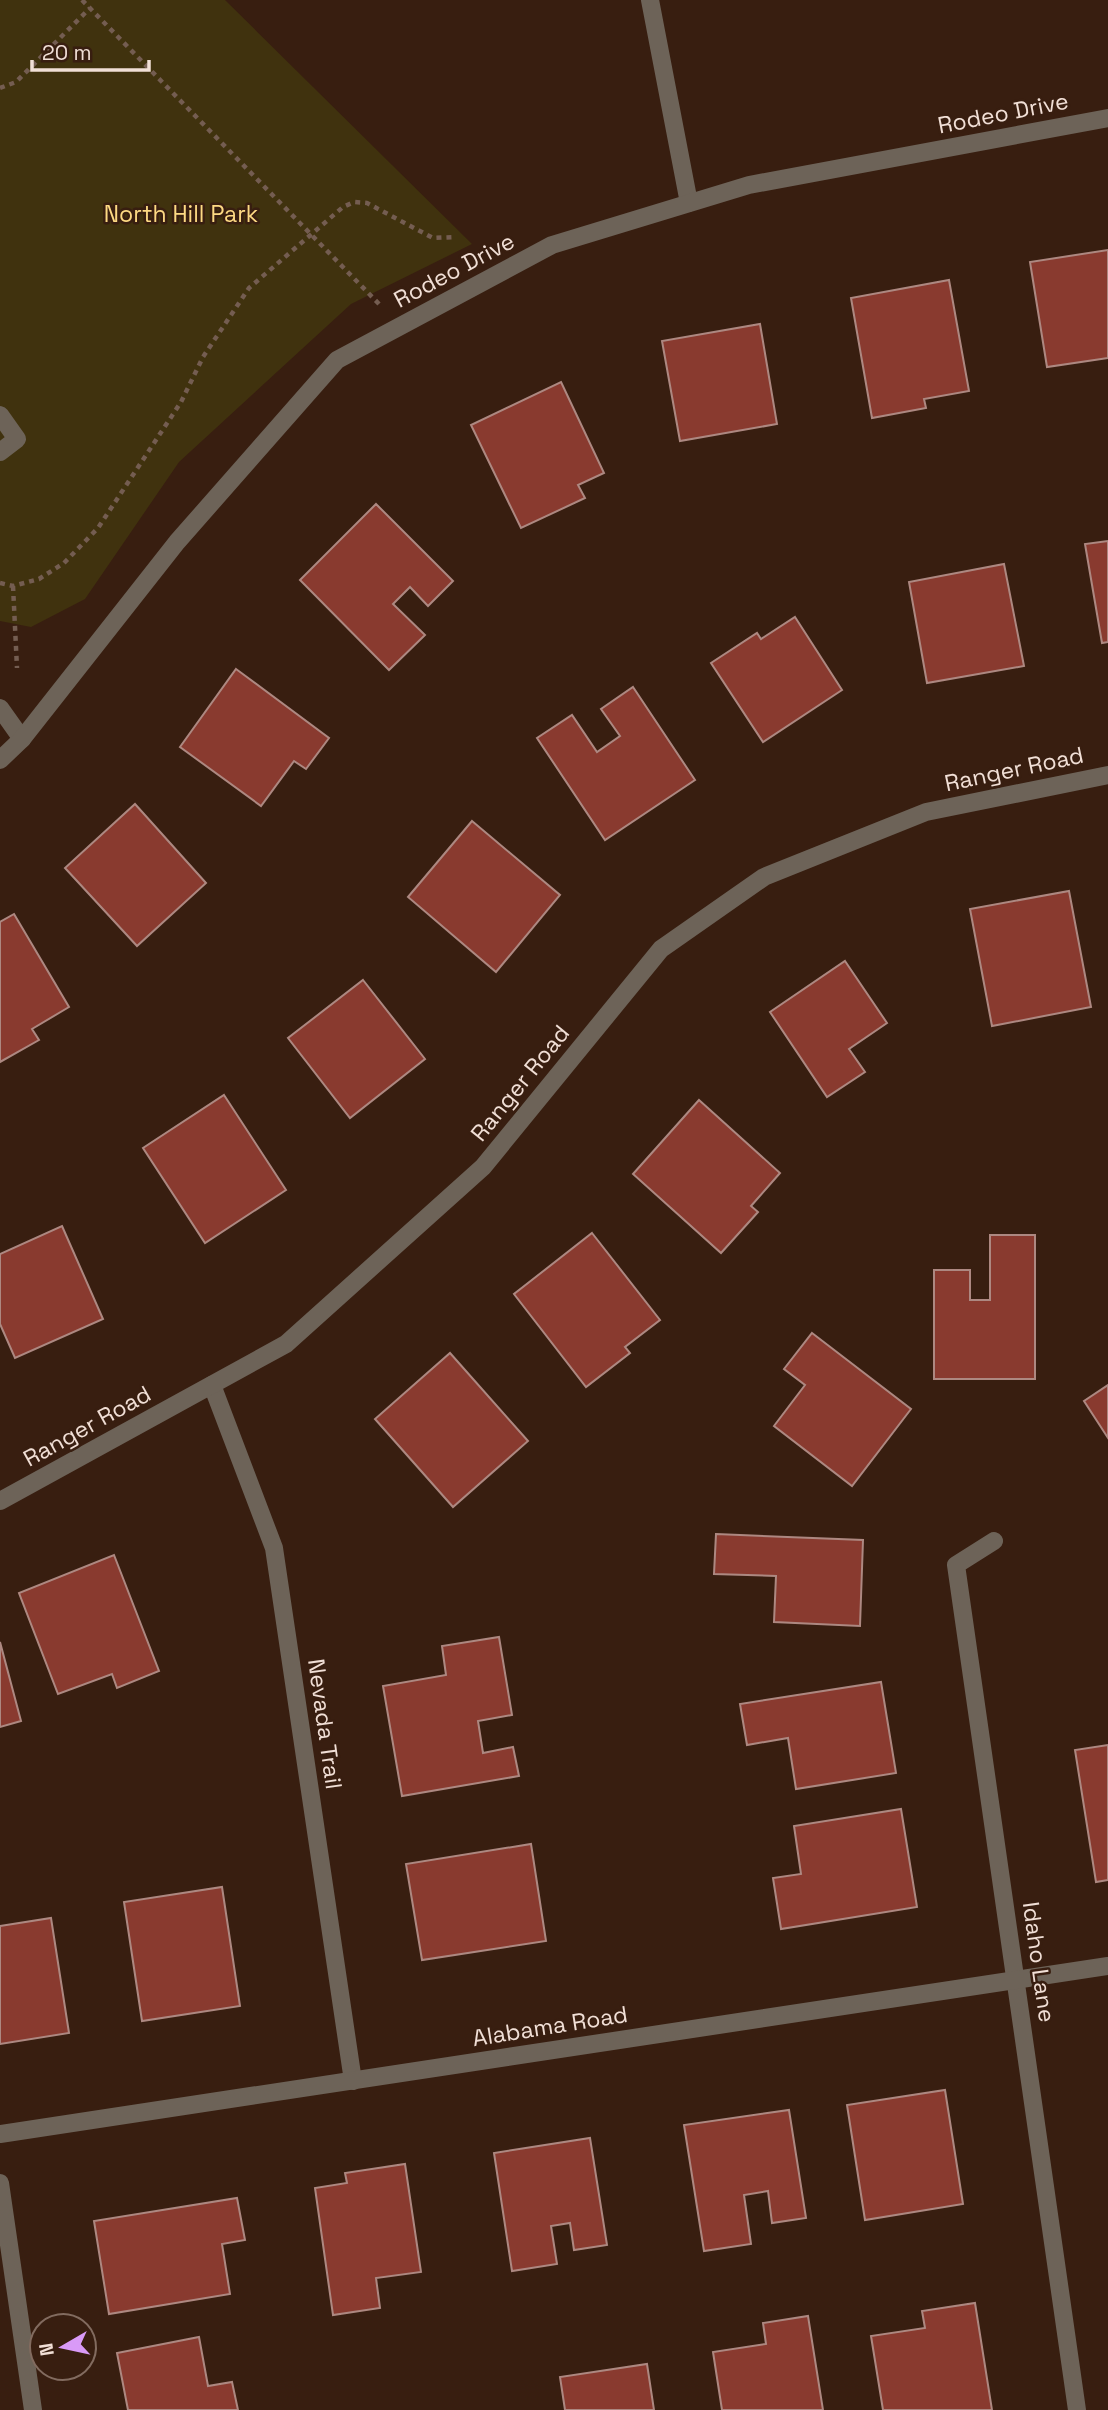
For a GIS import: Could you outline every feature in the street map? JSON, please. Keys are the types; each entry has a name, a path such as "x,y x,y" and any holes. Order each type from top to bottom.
{"street":[{"path":"650,0 688,203"},
{"name":"Rodeo Drive","path":"0,760 22,739 177,542 337,360 552,245 749,185 1108,118"},
{"path":"0,415 17,439 0,452"},
{"path":"0,708 22,739"},
{"name":"Ranger Road","path":"0,1501 286,1344 483,1167 661,949 764,877 926,812 1108,775"},
{"name":"Nevada Trail","path":"212,1385 274,1548 354,2081"},
{"name":"Idaho Lane","path":"994,1541 956,1565 1077,2410"},
{"name":"Alabama Road","path":"0,2134 1108,1966"},
{"path":"0,2183 33,2410"}],"path":[{"path":"82,0 377,301 393,330"},
{"path":"0,88 16,82 90,8"},
{"path":"0,583 13,586 39,579 64,563 98,528 181,402 202,357 249,288 343,206 354,202 367,203 433,238 456,237"},
{"path":"13,586 17,668"}],"green space":[{"name":"North Hill Park","path":"0,0 225,0 472,244 351,304 179,462 85,599 31,627 0,621"}],"building":[{"path":"1108,250 1108,358 1047,367 1030,262"},
{"path":"949,280 969,391 924,399 926,408 872,418 851,298"},
{"path":"760,324 777,424 680,441 662,341"},
{"path":"561,382 604,473 578,485 585,498 521,528 471,425"},
{"path":"376,504 453,581 428,606 410,587 393,604 425,635 389,670 300,580"},
{"path":"1108,541 1108,642 1102,643 1085,544"},
{"path":"1004,564 1024,666 927,683 909,582"},
{"path":"795,617 842,690 763,742 711,663 757,633 761,639"},
{"path":"236,669 329,738 306,769 294,761 261,806 180,747"},
{"path":"633,687 695,780 605,840 537,738 572,715 597,752 620,736 601,709"},
{"path":"135,804 206,883 137,946 65,868"},
{"path":"472,821 560,895 496,972 408,897"},
{"path":"1069,891 1091,1007 992,1026 970,909"},
{"path":"14,914 69,1007 32,1029 39,1040 0,1062 0,922"},
{"path":"845,961 887,1023 849,1049 865,1072 827,1097 770,1012"},
{"path":"363,980 425,1059 350,1118 288,1038"},
{"path":"224,1095 286,1190 205,1243 143,1148"},
{"path":"699,1100 780,1173 751,1206 758,1212 721,1253 633,1174"},
{"path":"62,1226 103,1319 15,1358 0,1324 0,1254"},
{"path":"592,1233 660,1320 625,1347 630,1353 586,1387 514,1294"},
{"path":"990,1235 1035,1235 1035,1379 934,1379 934,1270 970,1270 970,1300 990,1300"},
{"path":"812,1333 911,1409 852,1486 774,1426 805,1385 784,1369"},
{"path":"450,1353 528,1441 453,1507 375,1419"},
{"path":"1108,1385 1108,1438 1084,1401"},
{"path":"716,1534 863,1540 860,1626 774,1622 776,1576 714,1574"},
{"path":"114,1555 159,1671 117,1688 112,1674 58,1694 19,1593"},
{"path":"499,1637 512,1715 478,1721 483,1753 513,1747 519,1776 402,1796 383,1686 446,1675 442,1646"},
{"path":"0,1642 21,1721 0,1727"},
{"path":"881,1682 896,1773 796,1789 788,1738 747,1745 740,1704"},
{"path":"1108,1745 1108,1880 1096,1882 1075,1750"},
{"path":"901,1809 917,1907 781,1929 773,1878 801,1874 794,1826"},
{"path":"531,1844 546,1941 422,1960 406,1864"},
{"path":"222,1887 240,2006 142,2021 124,1902"},
{"path":"51,1918 69,2033 0,2044 0,1926"},
{"path":"945,2090 963,2204 865,2220 847,2105"},
{"path":"789,2110 806,2218 772,2223 768,2191 744,2195 751,2244 704,2251 684,2125"},
{"path":"590,2138 607,2245 574,2250 570,2223 551,2226 557,2264 512,2271 494,2153"},
{"path":"405,2164 421,2272 376,2278 380,2308 333,2315 315,2188 347,2183 345,2173"},
{"path":"237,2198 245,2240 222,2244 230,2294 109,2314 94,2221"},
{"path":"975,2303 992,2410 883,2410 871,2336 925,2328 922,2311"},
{"path":"808,2316 823,2410 722,2410 713,2352 766,2344 763,2323"},
{"path":"199,2337 208,2386 232,2382 238,2410 128,2410 117,2353"},
{"path":"647,2364 654,2410 565,2410 560,2377"}]}
